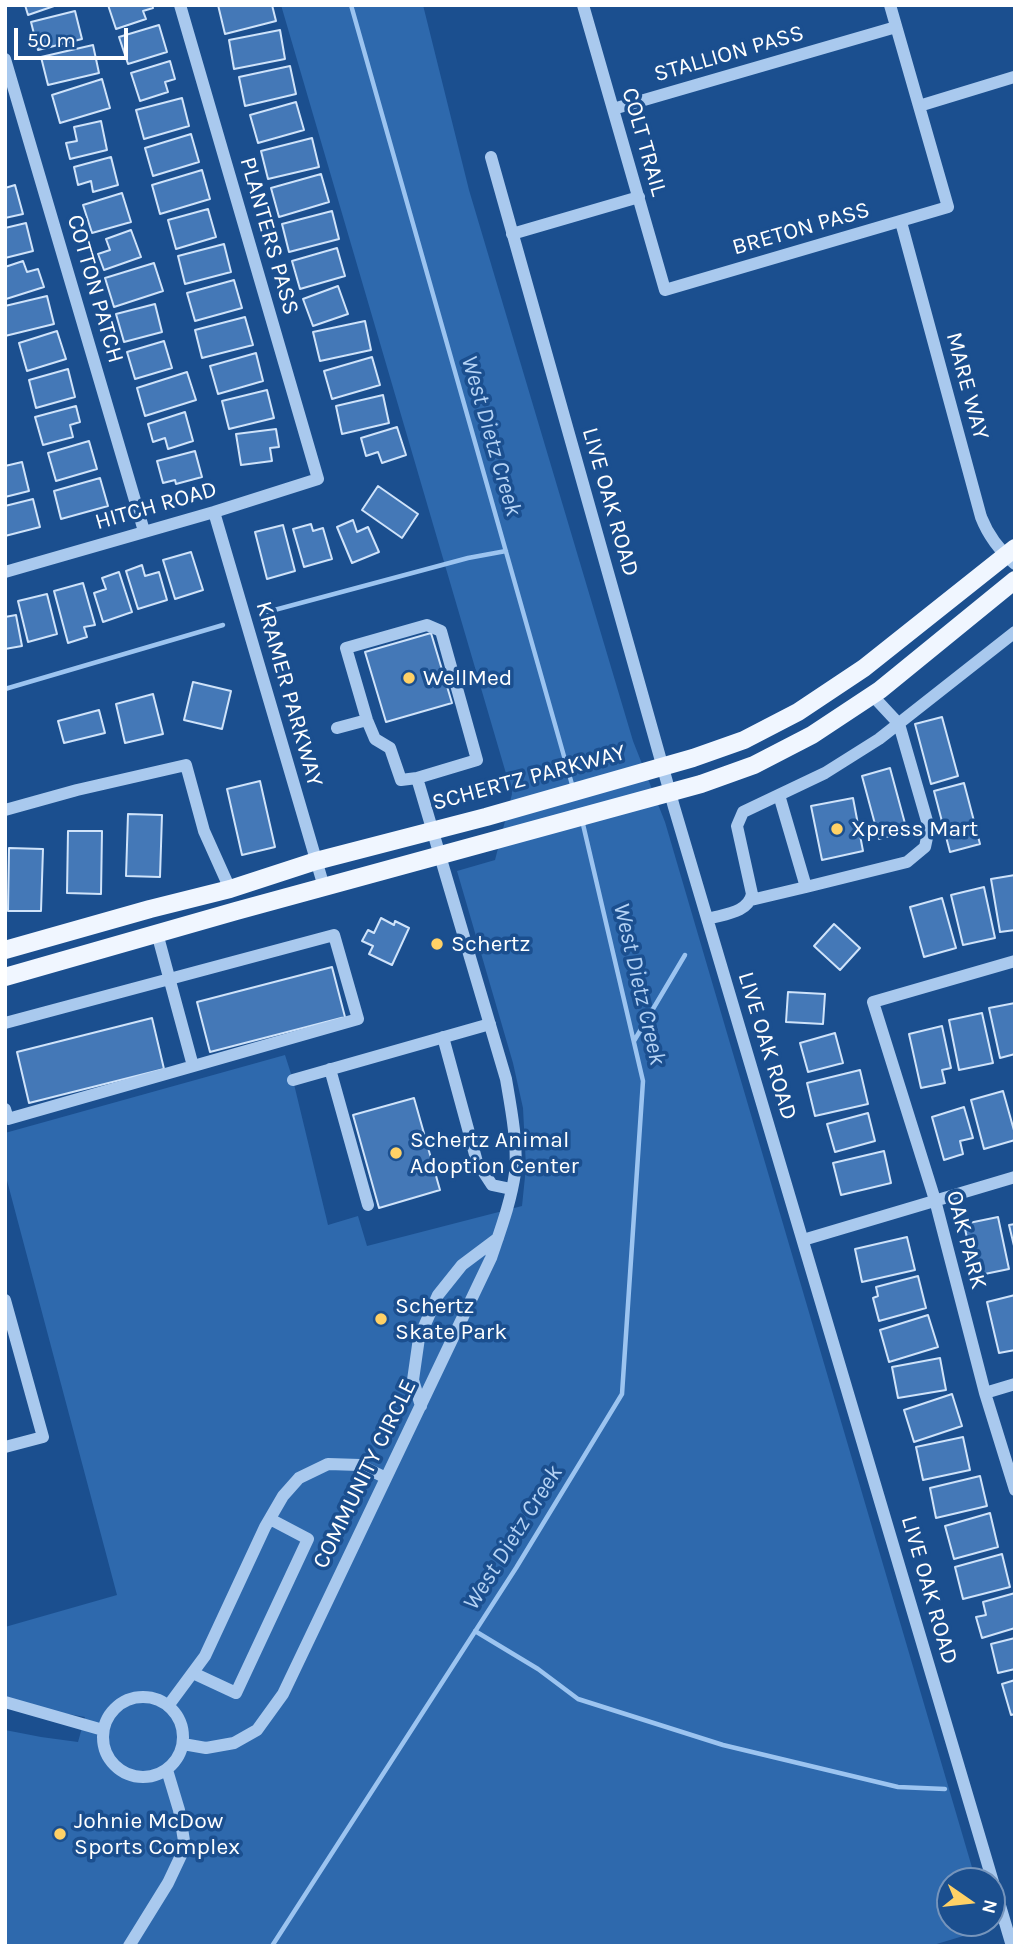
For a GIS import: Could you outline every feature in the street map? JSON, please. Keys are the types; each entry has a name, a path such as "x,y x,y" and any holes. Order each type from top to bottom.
{"main road":[{"name":"SCHERTZ PARKWAY","path":"5,950 230,889 316,861 486,817 694,758 744,740 798,712 864,668 1012,556"},
{"path":"5,977 701,784 754,765 812,735 872,695 1015,580"},
{"path":"230,889 236,911"},
{"path":"150,909 157,933"}],"street":[{"name":"PLANTERS PASS","path":"180,5 318,479"},
{"name":"COLT TRAIL","path":"583,5 665,290"},
{"path":"890,5 919,106 1014,77"},
{"name":"STALLION PASS","path":"613,109 897,27"},
{"name":"COTTON PATCH","path":"5,60 145,531"},
{"name":"BRETON PASS","path":"665,290 948,207 919,106"},
{"name":"LIVE OAK ROAD","path":"491,157 670,792 1012,1946"},
{"path":"512,234 639,197"},
{"name":"MARE WAY","path":"901,222 981,517 990,536 1012,556"},
{"name":"HITCH ROAD","path":"5,572 318,479"},
{"name":"KRAMER PARKWAY","path":"214,512 324,887"},
{"path":"427,625 441,631 477,760 417,778 401,780 390,748 375,739 346,648 427,625"},
{"path":"708,919 746,908 751,900 737,826 743,812 825,774 879,739 1015,632"},
{"path":"751,900 907,862 925,847 929,828 899,724 872,695"},
{"path":"337,728 367,720"},
{"path":"5,810 186,765 204,831 230,889"},
{"name":"COMMUNITY CIRCLE","path":"183,1744 206,1748 234,1743 257,1730 283,1694 491,1258 511,1189 515,1172 513,1121 506,1079 417,778"},
{"path":"779,795 806,887"},
{"path":"157,933 193,1066"},
{"path":"5,1023 334,935 358,1019 8,1119 5,1109"},
{"name":"OAK PARK","path":"1015,961 873,1002 935,1200 985,1393 1015,1490"},
{"path":"293,1080 490,1024"},
{"path":"443,1037 477,1163 492,1185 511,1189"},
{"path":"330,1069 368,1205"},
{"path":"803,1240 1015,1177"},
{"path":"421,1406 413,1380 419,1338 438,1295 462,1265 498,1237"},
{"path":"5,1300 9,1325 43,1437 5,1447"},
{"path":"985,1393 1015,1384"},
{"path":"168,1706 205,1656 270,1519 283,1496 299,1478 328,1464 360,1465 386,1478"},
{"path":"193,1673 236,1693 308,1539 270,1519"},
{"path":"150,1697 168,1706 176,1714 183,1728 183,1744 177,1759 167,1770 152,1777 136,1777 121,1772 110,1761 104,1746 103,1731 109,1716 120,1704 132,1698 150,1697"},
{"path":"5,1702 103,1731"},
{"path":"129,1946 168,1883 185,1847 167,1770"}],"shaded area":[{"path":"281,5 423,5 469,190 633,741 665,822 972,1867 936,1867 936,1937 960,1937 930,1946 5,1946 5,1730 78,1742 85,1717 5,1698 5,1627 117,1595 5,1173 5,1133 285,1055 328,1225 358,1216 367,1246 522,1206 526,1167 523,1108 513,1063 457,871 495,860 512,794"}],"building":[{"path":"25,5 57,5 28,15"},
{"path":"108,5 152,5 153,8 143,11 146,19 116,29"},
{"path":"218,5 272,5 276,21 225,34"},
{"path":"75,11 82,39 38,50 31,22"},
{"path":"159,25 167,52 128,64 119,37"},
{"path":"280,30 285,59 234,69 229,40"},
{"path":"93,45 99,73 48,85 41,57"},
{"path":"170,61 175,79 165,82 168,92 140,101 131,73"},
{"path":"290,66 296,94 245,106 239,77"},
{"path":"102,79 110,108 60,123 52,95"},
{"path":"182,98 189,126 144,139 136,110"},
{"path":"296,102 304,130 258,143 250,115"},
{"path":"101,121 107,150 70,159 66,143 77,141 74,127"},
{"path":"191,134 199,162 153,176 145,148"},
{"path":"312,138 319,167 268,179 261,151"},
{"path":"111,157 118,185 93,192 91,181 78,185 74,167"},
{"path":"202,170 210,199 160,214 152,185"},
{"path":"321,174 329,202 279,217 271,188"},
{"path":"15,185 23,214 5,218 5,188"},
{"path":"122,193 131,222 92,233 83,205"},
{"path":"208,209 216,237 176,249 168,220"},
{"path":"332,211 339,239 289,252 282,224"},
{"path":"26,223 33,251 5,258 5,228"},
{"path":"131,230 141,257 104,270 98,254 110,250 106,239"},
{"path":"224,244 231,272 185,284 178,256"},
{"path":"337,248 345,276 300,289 292,261"},
{"path":"23,261 27,272 38,269 44,287 6,299 5,267"},
{"path":"154,263 163,291 114,307 105,278"},
{"path":"234,280 242,308 195,321 187,293"},
{"path":"338,286 348,314 313,326 303,299"},
{"path":"47,296 54,324 5,336 5,306"},
{"path":"155,304 162,332 124,342 116,314"},
{"path":"245,317 253,345 202,358 195,330"},
{"path":"365,321 371,350 320,361 313,332"},
{"path":"57,331 66,359 27,371 19,343"},
{"path":"164,341 172,368 135,379 127,352"},
{"path":"256,353 263,381 218,394 210,366"},
{"path":"372,357 380,385 332,399 324,371"},
{"path":"68,369 75,397 36,408 29,380"},
{"path":"187,372 196,400 145,416 137,388"},
{"path":"267,390 274,418 229,429 222,401"},
{"path":"383,395 389,423 342,434 336,406"},
{"path":"76,406 80,422 70,425 73,437 43,445 35,417"},
{"path":"185,412 193,441 168,449 165,438 153,442 148,424"},
{"path":"397,427 406,455 382,463 378,452 366,456 361,438"},
{"path":"276,429 279,447 270,448 272,461 241,465 236,434"},
{"path":"89,441 97,469 56,481 48,453"},
{"path":"195,451 202,477 176,484 175,480 163,483 157,461"},
{"path":"22,462 29,491 5,497 5,466"},
{"path":"100,478 108,506 61,519 54,491"},
{"path":"378,486 418,514 402,538 362,510"},
{"path":"33,499 40,527 5,536 5,506"},
{"path":"353,520 357,532 368,527 379,552 352,563 337,527"},
{"path":"311,524 313,531 323,528 332,559 304,567 293,529"},
{"path":"283,525 295,571 267,579 255,532"},
{"path":"191,552 203,590 175,599 163,560"},
{"path":"142,565 145,576 159,572 167,600 138,609 126,571"},
{"path":"119,572 132,612 103,622 94,593 106,589 102,578"},
{"path":"83,583 95,625 84,627 87,637 68,643 54,591"},
{"path":"47,594 57,634 28,642 18,601"},
{"path":"16,615 22,646 5,649 5,617"},
{"name":"WellMed","path":"431,633 452,703 386,722 365,652"},
{"path":"193,682 231,691 222,729 184,720"},
{"path":"153,694 163,734 125,743 116,704"},
{"path":"99,710 105,733 64,743 58,721"},
{"path":"942,717 958,776 931,784 915,724"},
{"path":"890,768 907,831 879,839 862,776"},
{"path":"260,781 275,847 242,855 227,789"},
{"path":"964,783 980,844 950,852 934,791"},
{"name":"Xpress Mart","path":"853,798 863,851 822,860 811,806"},
{"path":"128,814 162,815 160,877 126,876"},
{"path":"68,831 102,831 101,894 67,893"},
{"path":"9,848 43,849 41,911 8,911"},
{"path":"1015,875 1015,930 1000,932 991,879"},
{"path":"984,887 995,938 963,945 951,895"},
{"path":"942,898 956,948 924,957 910,907"},
{"path":"381,918 394,925 395,921 409,928 392,965 369,954 373,946 362,941 368,930 374,933"},
{"path":"834,924 860,948 840,970 814,946"},
{"path":"332,967 345,1017 210,1052 197,1002"},
{"path":"788,992 825,994 823,1024 786,1022"},
{"path":"1015,1003 1015,1054 1000,1058 989,1008"},
{"path":"982,1013 993,1063 959,1070 949,1020"},
{"path":"152,1018 164,1069 29,1103 17,1052"},
{"path":"942,1026 951,1068 942,1070 945,1083 921,1088 909,1034"},
{"path":"835,1033 843,1063 808,1072 800,1043"},
{"path":"860,1070 868,1104 815,1116 807,1083"},
{"path":"1003,1091 1015,1140 984,1149 971,1100"},
{"name":"Schertz Animal Adoption Center","path":"414,1098 440,1190 379,1208 353,1115"},
{"path":"964,1107 973,1138 960,1141 963,1154 944,1160 932,1117"},
{"path":"868,1113 875,1141 835,1152 827,1124"},
{"path":"884,1151 891,1183 841,1195 833,1163"},
{"path":"998,1217 1009,1269 975,1276 964,1224"},
{"path":"1015,1224 1015,1250 1009,1225"},
{"path":"907,1237 915,1270 862,1282 855,1249"},
{"path":"918,1276 926,1308 879,1321 873,1298 878,1296 876,1287"},
{"path":"1015,1295 1015,1350 999,1353 987,1302"},
{"path":"928,1315 938,1347 889,1362 880,1330"},
{"path":"940,1358 946,1390 898,1398 892,1367"},
{"path":"952,1394 962,1426 914,1442 904,1410"},
{"path":"963,1437 970,1470 923,1480 916,1447"},
{"path":"980,1476 987,1506 936,1518 930,1488"},
{"path":"990,1513 998,1547 954,1559 945,1526"},
{"path":"1002,1554 1010,1587 963,1599 955,1567"},
{"path":"1015,1593 1015,1628 982,1638 976,1617 986,1615 983,1602"},
{"path":"1015,1638 1015,1669 998,1673 991,1644"},
{"path":"1015,1680 1015,1714 1011,1715 1002,1684"}],"waterway":[{"name":"West Dietz Creek","path":"351,5 573,788"},
{"path":"267,612 468,558 506,551"},
{"path":"5,689 223,625"},
{"name":"West Dietz Creek","path":"272,1946 516,1568 622,1394 643,1081 582,820"},
{"path":"634,1041 685,955"},
{"path":"475,1631 538,1669 578,1699 723,1745 898,1787 945,1789"}],"place":[{"name":"WellMed","path":"409,678"},
{"name":"Xpress Mart","path":"837,829"},
{"name":"Schertz","path":"437,944"},
{"name":"Schertz Animal Adoption Center","path":"396,1153"},
{"name":"Schertz Skate Park","path":"381,1319"},
{"name":"Johnie McDow Sports Complex","path":"60,1834"}]}
